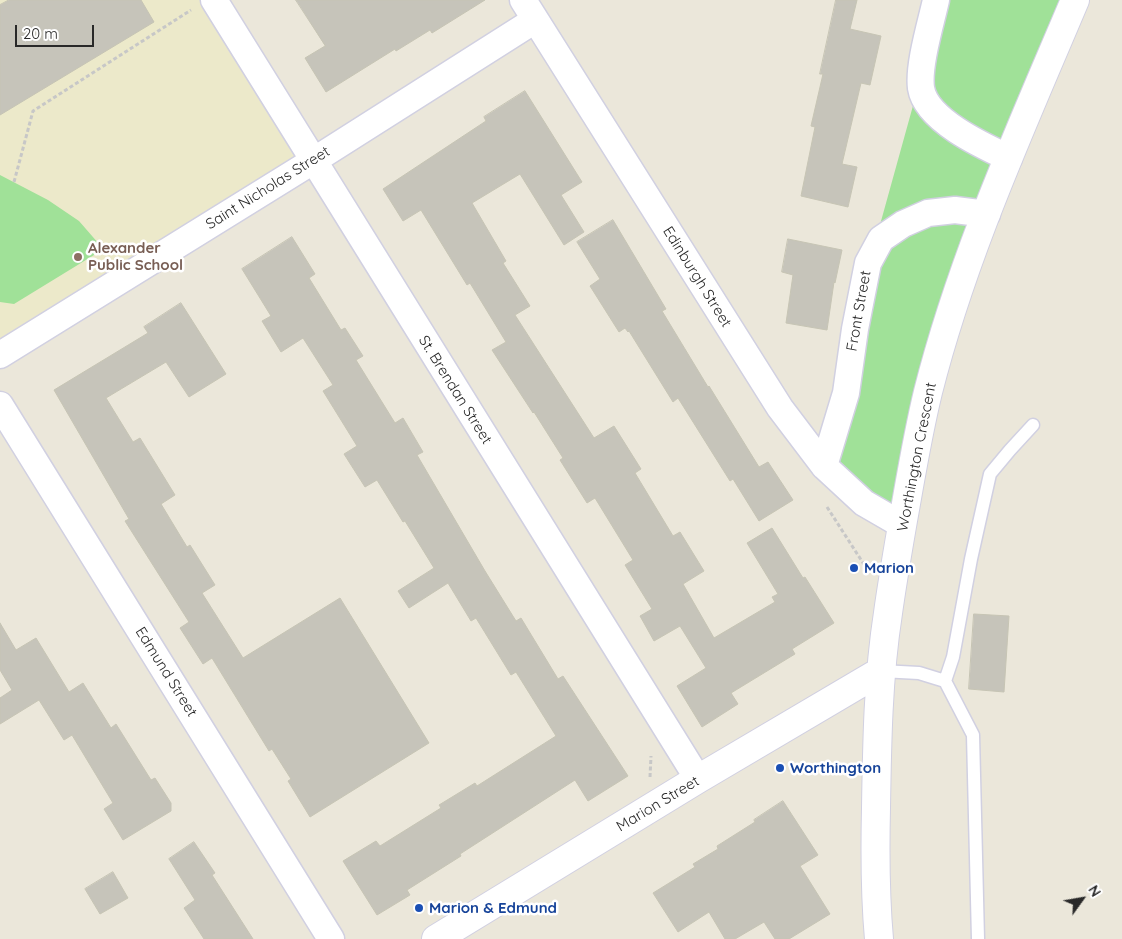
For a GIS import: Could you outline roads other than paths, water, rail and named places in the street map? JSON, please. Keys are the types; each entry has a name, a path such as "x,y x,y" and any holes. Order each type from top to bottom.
{"street":[{"path":"936,0 922,66 921,88 927,103 938,115 966,137 1009,158"},
{"name":"Worthington Crescent","path":"879,939 876,912 875,851 876,775 881,671 887,614 915,452 928,392 951,316 987,214 1075,0"},
{"name":"St. Brendan Street","path":"203,5 312,161 698,779"},
{"name":"Saint Nicholas Street","path":"0,355 312,161 529,10"},
{"name":"Edinburgh Street","path":"529,10 780,408 824,466 864,503 902,525"},
{"name":"Front Street","path":"824,466 846,393 855,329 868,263 881,240 902,224 928,213 955,210 987,214"},
{"name":"Edmund Street","path":"0,404 332,939"},
{"name":"Marion Street","path":"436,939 698,779 881,671"}],"lane":[{"path":"945,680 954,657 971,560 990,474 1033,425"},
{"path":"881,671 919,673 945,680 973,735 978,939"}],"place":[{"name":"Alexander Public School","path":"78,257"},
{"name":"Marion","path":"854,568"},
{"name":"Worthington","path":"780,768"},
{"name":"Marion & Edmund","path":"419,908"}]}
